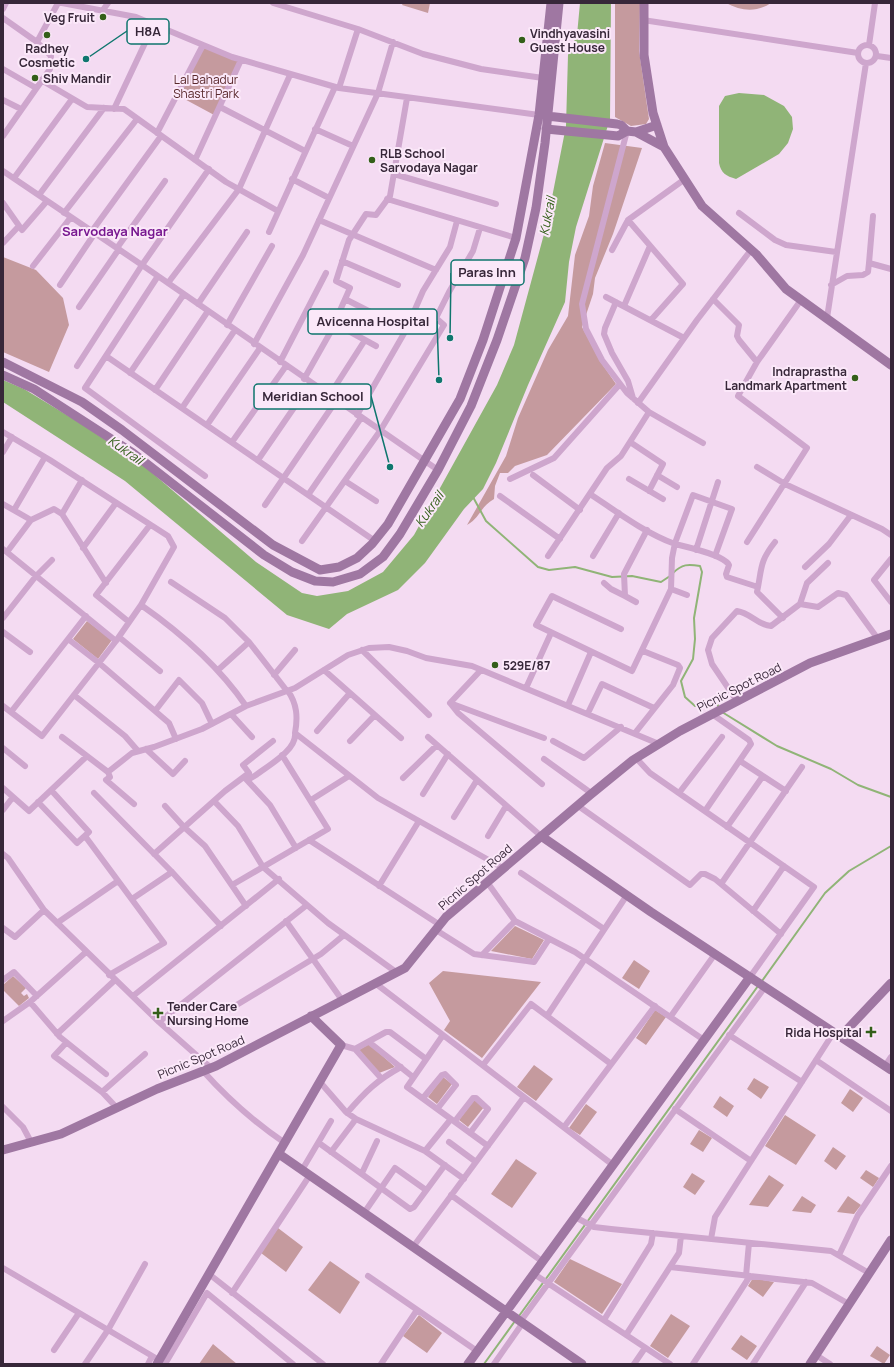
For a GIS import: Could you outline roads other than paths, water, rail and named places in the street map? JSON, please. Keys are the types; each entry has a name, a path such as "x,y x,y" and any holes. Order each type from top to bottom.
{"street":[{"path":"3,9 6,3"},
{"path":"37,42 58,3"},
{"path":"62,3 136,17 241,60 337,87 407,98 617,124 664,147"},
{"path":"103,10 108,3"},
{"path":"273,3 358,29 423,54 481,69 543,78"},
{"path":"3,375 34,389 133,453 264,554 292,572 315,580 332,582 360,574 383,557 400,534 438,470 471,406 497,340 525,258 536,208 548,129 543,78 551,3"},
{"path":"3,362 82,402 122,430 273,545 320,570 339,567 357,558 375,541 388,524 425,462 460,399 485,333 516,238 535,141 546,116 559,3"},
{"path":"644,3 644,55 653,113 664,147 702,206 751,250 786,289 891,365"},
{"path":"869,45 875,3"},
{"path":"3,18 37,42 51,56 50,69 3,136"},
{"path":"643,20 858,53"},
{"path":"114,109 154,24"},
{"path":"269,232 315,129 337,87 358,29"},
{"path":"254,344 303,255 354,146 378,93 392,42"},
{"path":"60,285 159,134 203,44"},
{"path":"869,45 875,49 877,56 873,62 866,64 860,60 858,53 862,46 869,45"},
{"path":"877,56 891,58"},
{"path":"195,160 241,60"},
{"path":"827,318 866,64"},
{"path":"3,69 36,88"},
{"path":"168,283 239,189 290,75"},
{"path":"42,80 87,107 124,109 195,160 239,189 278,211"},
{"path":"304,379 334,323 350,288 336,281 349,240 366,214 376,215 390,196 407,98"},
{"path":"14,178 72,99"},
{"path":"3,100 21,109"},
{"path":"220,107 305,151"},
{"path":"39,195 104,108"},
{"path":"64,213 137,119"},
{"path":"548,129 618,136 657,125"},
{"path":"315,129 354,146"},
{"path":"631,132 582,304 586,329 602,360 620,384 638,404 649,412 703,442"},
{"path":"535,141 545,143"},
{"path":"77,366 142,264 209,169"},
{"path":"3,171 142,264 304,379 438,470"},
{"path":"394,174 496,204"},
{"path":"292,179 329,198"},
{"path":"612,250 628,220 685,179"},
{"path":"79,307 165,181"},
{"path":"387,199 516,238"},
{"path":"3,203 22,230 47,201"},
{"path":"739,213 775,240 786,245 836,252"},
{"path":"831,285 847,276 863,275 868,272 873,216"},
{"path":"33,266 71,217"},
{"path":"319,220 436,270"},
{"path":"628,220 683,284 651,320"},
{"path":"308,495 359,416 406,330 423,292 450,247 457,221"},
{"path":"3,243 19,226"},
{"path":"302,541 380,431 444,325 436,318 473,251 480,228"},
{"path":"198,304 247,232"},
{"path":"227,325 272,246"},
{"path":"624,306 650,246"},
{"path":"638,404 684,338 751,250"},
{"path":"342,261 398,285"},
{"path":"869,263 891,269"},
{"path":"280,362 326,273"},
{"path":"158,276 85,388 205,476"},
{"path":"130,373 184,294"},
{"path":"606,297 684,338"},
{"path":"345,299 406,330"},
{"path":"713,299 739,325 737,336 757,362"},
{"path":"747,542 807,448 738,396 757,362 801,300"},
{"path":"616,302 604,334 612,353 628,381 633,398"},
{"path":"155,390 208,311"},
{"path":"334,323 376,346"},
{"path":"182,408 235,330"},
{"path":"329,396 365,340"},
{"path":"207,425 260,348"},
{"path":"106,356 375,541"},
{"path":"232,442 286,366"},
{"path":"258,460 311,383"},
{"path":"510,479 554,458 620,384"},
{"path":"265,505 336,401"},
{"path":"548,556 608,468 621,456 649,412"},
{"path":"3,432 82,480 168,536 174,547 129,622 42,736 3,706"},
{"path":"3,452 12,437"},
{"path":"630,442 663,464 649,491"},
{"path":"14,510 45,457"},
{"path":"757,467 785,484 891,535"},
{"path":"533,475 580,510"},
{"path":"657,475 677,487"},
{"path":"629,479 663,500"},
{"path":"62,514 82,480"},
{"path":"345,481 376,501"},
{"path":"696,550 718,482"},
{"path":"590,494 658,537 675,544 715,556 728,563 727,577 758,587"},
{"path":"621,629 552,596 536,625 631,671 634,670 671,589 671,573 675,544 693,495 712,500 732,509 715,556"},
{"path":"500,496 560,539"},
{"path":"83,548 116,503"},
{"path":"3,504 31,520"},
{"path":"106,583 62,514 54,509 31,520 5,551 86,616 160,671"},
{"path":"593,556 619,513"},
{"path":"805,566 829,544 851,515"},
{"path":"129,622 96,595 150,525"},
{"path":"625,596 624,574 647,530"},
{"path":"775,542 761,562 757,595 783,618"},
{"path":"891,559 874,580 891,602"},
{"path":"4,614 36,576 52,560"},
{"path":"737,701 712,664 708,655 712,638 737,610 749,615 760,624 771,626 800,604 808,583 828,564"},
{"path":"171,582 225,618 250,642 294,699 298,719 295,733 296,739 292,747 251,778 246,775"},
{"path":"604,582 611,589 636,602"},
{"path":"671,589 687,595"},
{"path":"800,604 818,606 838,593 846,595 878,639"},
{"path":"141,604 203,654 231,684 246,706"},
{"path":"11,712 86,616"},
{"path":"3,632 30,652"},
{"path":"526,688 551,633"},
{"name":"Picnic Spot Road","path":"3,1150 61,1134 157,1089 207,1069 405,968 446,917 591,793 636,758 714,713 810,664 891,634"},
{"path":"68,639 99,663 169,723 176,739"},
{"path":"218,670 250,642"},
{"path":"108,772 132,753 176,739 212,724 246,706 288,691 348,655 369,648 389,647 407,651 426,658 457,662 481,670 588,713 659,744"},
{"path":"274,675 295,650"},
{"path":"362,650 429,715"},
{"path":"634,733 673,685 680,667 642,651"},
{"path":"568,705 590,652"},
{"path":"324,670 401,738"},
{"path":"450,703 481,670"},
{"path":"155,711 179,680 202,703 212,724"},
{"path":"588,713 602,684 654,708"},
{"path":"316,730 350,693"},
{"path":"74,695 125,736 138,751"},
{"path":"450,703 544,738"},
{"path":"450,703 463,718 542,784"},
{"path":"705,811 750,748 750,742 714,713"},
{"path":"231,714 252,737"},
{"path":"350,741 375,715"},
{"path":"553,741 584,758 621,727"},
{"path":"295,733 378,798 503,868"},
{"path":"428,736 540,836 888,1068 891,1058"},
{"path":"62,737 108,772 110,777 106,780 134,804"},
{"path":"679,793 722,737"},
{"path":"273,742 242,765 246,775 270,804 296,848"},
{"path":"403,778 437,745"},
{"path":"4,749 25,766"},
{"path":"146,749 173,774 185,761"},
{"path":"423,794 448,754"},
{"path":"232,885 328,829 282,755"},
{"path":"3,788 29,811 87,756"},
{"path":"494,1364 516,1319 534,1274 543,1262 584,1222 675,1109 729,1035 759,983 780,934 814,887 650,774 636,758"},
{"path":"544,759 591,793"},
{"path":"740,761 786,791"},
{"path":"721,884 802,767"},
{"path":"154,854 246,775"},
{"path":"311,800 350,776"},
{"path":"727,827 763,776"},
{"path":"454,817 477,780"},
{"path":"38,802 77,843 85,836 89,832 51,790"},
{"path":"94,793 172,872 221,926"},
{"path":"3,810 14,797"},
{"path":"214,801 238,826 263,867 344,935 396,972"},
{"path":"577,805 690,885 701,874 705,874 721,884 780,934"},
{"path":"165,806 184,827 205,846 246,906"},
{"path":"488,836 506,806"},
{"path":"379,886 419,821"},
{"path":"85,836 164,943 109,974"},
{"path":"309,840 379,886 474,954 534,962 549,939"},
{"path":"3,854 8,858 44,910 207,1069 234,1104 258,1125 285,1143"},
{"path":"753,911 784,866"},
{"path":"132,899 172,872"},
{"path":"521,873 604,929"},
{"path":"133,996 279,880"},
{"path":"57,923 118,881"},
{"path":"487,882 515,920 584,959 671,1016 704,1040"},
{"path":"547,1016 627,895"},
{"path":"159,1022 307,905"},
{"path":"3,928 15,937 44,910"},
{"path":"482,955 515,920"},
{"path":"286,921 342,1000"},
{"path":"230,1009 313,959 344,935"},
{"path":"3,1021 30,1002 86,952"},
{"path":"671,1016 715,954"},
{"path":"3,980 14,972 37,996"},
{"path":"57,1034 115,980"},
{"path":"375,983 613,1165"},
{"path":"468,1364 477,1351 516,1319 546,1281 584,1222 613,1165 704,1040 759,983"},
{"path":"711,1239 715,1217 816,1060 837,1034 891,983"},
{"path":"30,1002 66,1043 106,1074"},
{"path":"483,1065 530,1004 612,1064"},
{"path":"564,1127 655,1006"},
{"path":"311,1016 341,1045 355,1049 381,1078"},
{"path":"355,1049 386,1032 390,1032 426,1059"},
{"path":"443,1035 407,1087 438,1108 488,1146"},
{"path":"729,1035 802,1082"},
{"path":"369,1042 413,1077"},
{"path":"66,1043 54,1056 102,1092 117,1108"},
{"path":"158,1361 341,1045"},
{"path":"102,1092 145,1054"},
{"path":"816,1060 891,1111"},
{"path":"347,1113 365,1091 381,1078 401,1067"},
{"path":"423,1098 442,1075 445,1074 456,1085 438,1108"},
{"path":"320,1082 347,1113 356,1119 425,1151 464,1179"},
{"path":"413,1247 524,1097"},
{"path":"425,1151 473,1098 476,1098 488,1109 470,1133"},
{"path":"3,1107 22,1127 31,1142"},
{"path":"675,1109 751,1161"},
{"path":"330,1152 356,1119"},
{"path":"232,1293 306,1172 318,1143 331,1121"},
{"path":"362,1173 377,1141"},
{"path":"449,1142 476,1162"},
{"path":"318,1143 362,1173 410,1209 445,1165"},
{"path":"279,1154 582,1364"},
{"path":"839,1255 858,1215 891,1166"},
{"path":"364,1213 395,1168 426,1190"},
{"path":"451,1195 543,1262"},
{"path":"584,1222 605,1229 832,1251 869,1273"},
{"path":"604,1320 651,1244 653,1233"},
{"path":"626,1335 679,1253 681,1236"},
{"path":"810,1364 891,1240"},
{"path":"693,1364 748,1276 749,1243"},
{"path":"85,1364 108,1330 145,1264"},
{"path":"670,1267 812,1283 849,1304"},
{"path":"3,1268 158,1361"},
{"path":"209,1274 323,1364"},
{"path":"534,1274 670,1364"},
{"path":"368,1276 477,1351"},
{"path":"753,1364 806,1282"},
{"path":"148,1364 158,1361 207,1294 293,1364"},
{"path":"381,1364 417,1310"},
{"path":"54,1350 79,1313"},
{"path":"634,1364 645,1348"},
{"path":"816,1355 830,1364"}],"water":[{"name":"Kukrail","path":"580,3 611,3 610,119 576,227 569,262 565,302 528,385 496,463 483,489 464,509 425,563 398,590 347,614 329,629 287,615 125,481 3,402 3,380 24,389 80,423 143,465 256,562 302,593 317,596 348,591 383,572 414,535 497,385 514,345 547,223 566,126 568,55 577,35"},
{"path":"739,93 764,95 784,106 792,117 793,129 788,143 779,154 736,179 724,174 719,163 719,106 725,96"}],"waterway":[{"path":"473,497 486,521 538,567 549,570 575,567 612,577 632,576 661,582 670,576"},
{"path":"673,573 682,566 689,565 700,566 702,572 694,618 695,639 693,659 681,681 685,697 695,706 717,704 719,708"},
{"path":"722,712 777,746 831,769 858,785 891,797"},
{"path":"762,981 825,893 849,871 891,846"},
{"path":"519,1316 758,986"},
{"path":"484,1364 515,1321"}],"place":[{"name":"Veg Fruit","path":"103,17"},
{"name":"Radhey Cosmetic","path":"47,35"},
{"name":"Vindhyavasini Guest House","path":"522,40"},
{"name":"H8A","path":"86,59"},
{"name":"Shiv Mandir","path":"35,78"},
{"name":"RLB School Sarvodaya Nagar","path":"372,160"},
{"name":"Paras Inn","path":"450,338"},
{"name":"Indraprastha Landmark Apartment","path":"855,378"},
{"name":"Avicenna Hospital","path":"439,380"},
{"name":"Meridian School","path":"390,467"},
{"name":"529E/87","path":"495,665"},
{"name":"Tender Care Nursing Home","path":"158,1013"},
{"name":"Rida Hospital","path":"871,1032"}],"district":[{"name":"Sarvodaya Nagar","path":"115,231"}],"park label":[{"name":"Lal Bahadur Shastri Park","path":"206,86"}]}
